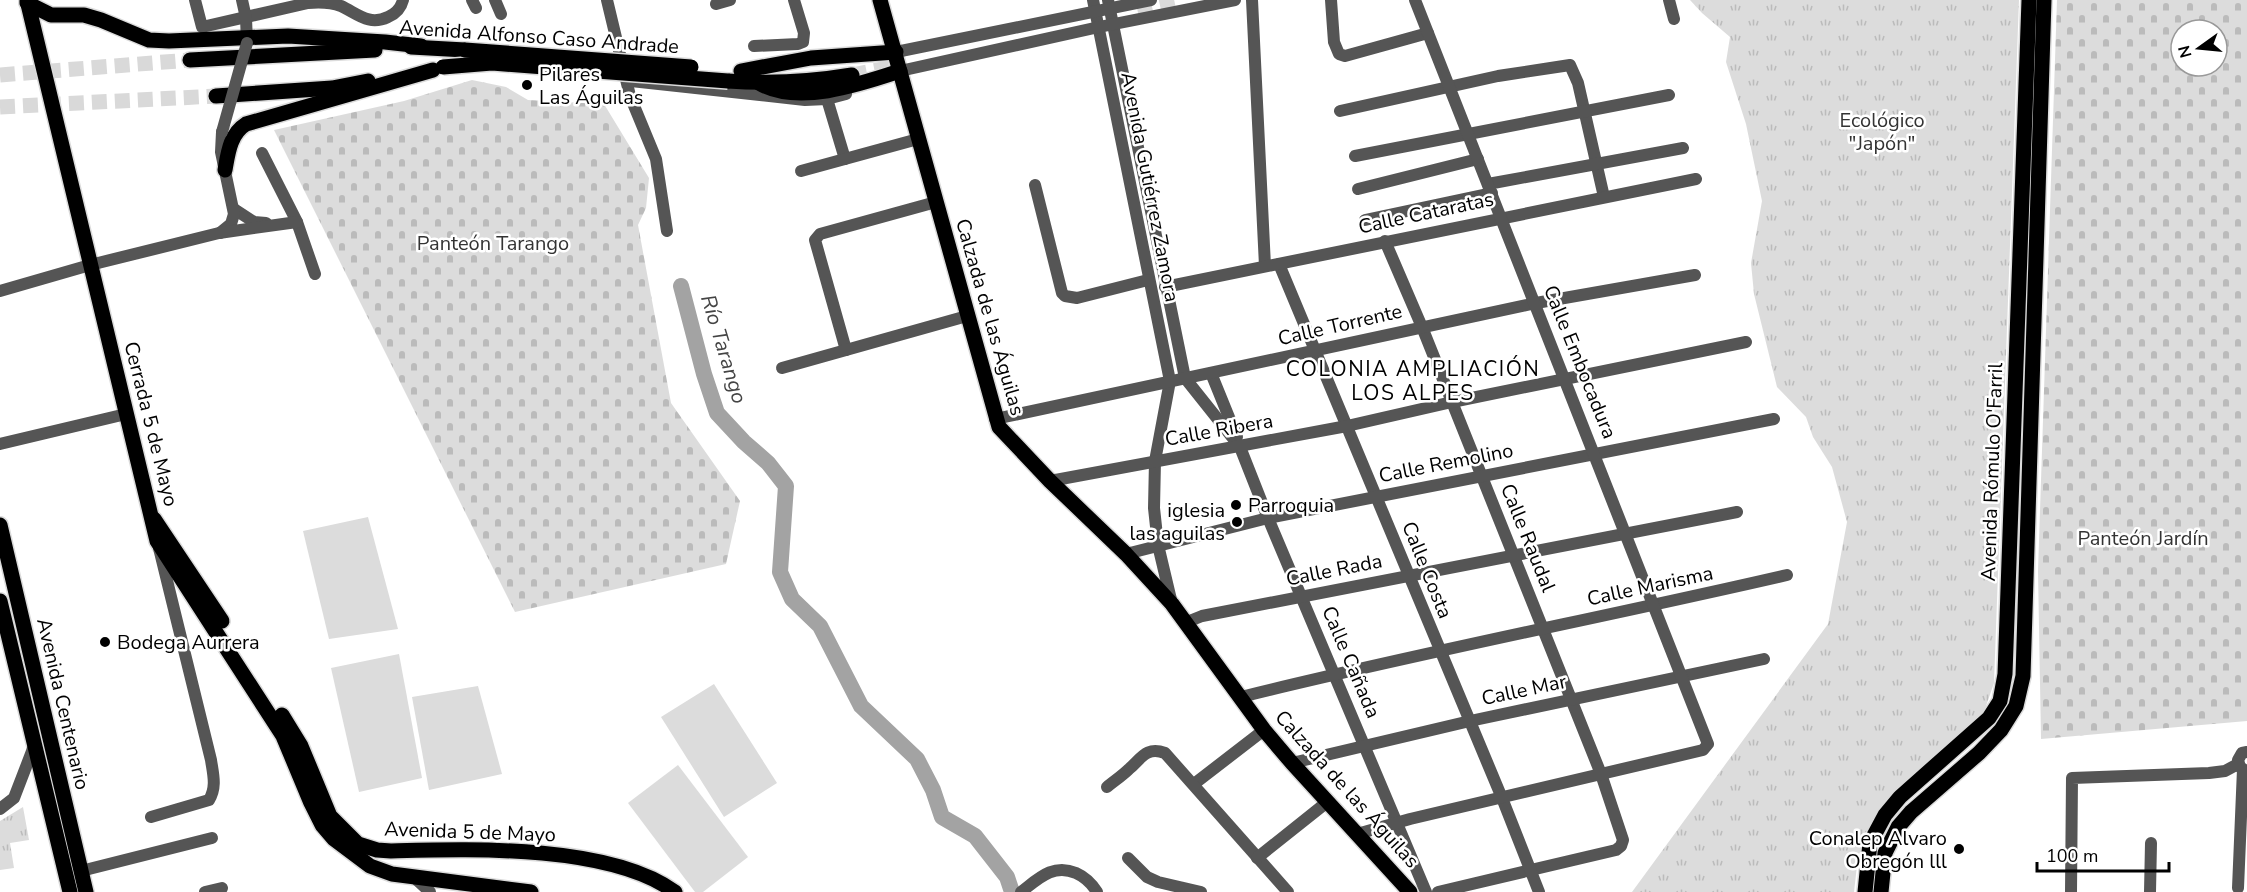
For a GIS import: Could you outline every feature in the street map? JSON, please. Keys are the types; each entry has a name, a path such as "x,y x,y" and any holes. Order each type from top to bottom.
{"main road":[{"name":"Calzada de las Águilas","path":"880,0 999,427 1008,440 1126,554 1172,604 1264,730 1292,764 1410,892"},
{"path":"27,2 51,15 84,15 149,40 222,38 247,40 288,36 420,46"},
{"name":"Cerrada 5 de Mayo","path":"27,2 157,541"},
{"name":"Avenida Rómulo O'Farril","path":"1865,892 1870,843 1884,815 1900,797 1989,718 2000,700 2005,674 2036,4"},
{"name":"Avenida Rómulo O'Farril","path":"1881,892 1885,853 1898,827 1911,812 1979,753 2001,730 2016,706 2023,676 2036,4"},
{"name":"Avenida Alfonso Caso Andrade","path":"190,60 420,46 732,74 759,83 818,80 850,70 792,74 732,74 492,63 438,68 332,88 216,96"},
{"path":"732,74 811,58 896,52"},
{"path":"225,170 233,138 246,124 438,68"},
{"path":"759,83 769,89 796,93 820,92 901,75"},
{"name":"Avenida 5 de Mayo","path":"152,516 168,537 256,683 283,736 311,803 322,825 334,839 370,866 392,874 416,878 432,885 531,892"},
{"name":"Avenida Centenario","path":"0,525 86,892"},
{"name":"Avenida 5 de Mayo","path":"157,541 256,683 294,733 330,816 358,844 377,850 391,851 492,850 579,858 611,863 641,874 675,892"},
{"name":"Avenida Centenario","path":"0,601 70,892"},
{"path":"358,844 371,856 432,885"}],"street":[{"path":"195,0 202,27 246,18 285,4 324,2 339,3 372,21 383,20 393,15 403,0"},
{"path":"219,233 231,224 234,209 220,145 247,40 242,0"},
{"path":"495,0 501,14"},
{"path":"607,0 630,96 656,159 667,231"},
{"path":"716,3 730,0"},
{"path":"754,46 803,42 804,33 794,0"},
{"path":"896,52 1095,6 1151,0"},
{"name":"Avenida Alfonso Caso Andrade","path":"627,80 787,99 827,99 901,75 1099,27 1235,0"},
{"path":"1252,0 1264,266"},
{"path":"1331,0 1334,42 1339,54 1345,56 1428,33"},
{"name":"Calle Embocadura","path":"1415,0 1708,738 1708,744 1703,750 1601,774"},
{"path":"1669,0 1674,19"},
{"name":"Avenida Gutiérrez Zamora","path":"1109,5 1185,378"},
{"name":"Avenida Gutiérrez Zamora","path":"1095,6 1170,381"},
{"path":"222,38 237,29 246,18"},
{"path":"1341,111 1498,76 1570,65 1578,83 1604,197"},
{"path":"1354,156 1669,96"},
{"path":"827,99 844,159"},
{"path":"801,171 918,139"},
{"path":"1365,220 1490,188 1683,147"},
{"path":"262,153 315,274"},
{"path":"1358,189 1478,159"},
{"name":"Calle Cataratas","path":"1165,287 1696,179"},
{"path":"1035,185 1062,293 1065,296 1077,298 1148,280"},
{"path":"846,350 815,240 820,234 936,202"},
{"path":"234,209 254,222 291,223"},
{"path":"0,291 90,265 219,233 291,223"},
{"path":"1141,242 1156,239"},
{"name":"Calle Raudal","path":"1385,242 1482,476 1601,774 1622,833 1623,840 1616,850 1530,869"},
{"name":"Calle Costa","path":"1279,264 1539,892"},
{"name":"Calle Torrente","path":"995,419 1536,303 1695,275"},
{"path":"782,368 968,316"},
{"name":"Calle Ribera","path":"1050,482 1347,426 1452,402 1746,342"},
{"name":"Calle Cañada","path":"1211,373 1268,518 1426,892"},
{"name":"Calle Cañada","path":"1185,378 1240,447"},
{"path":"1170,381 1155,461 1154,508 1158,545 1172,604"},
{"path":"0,444 126,414"},
{"name":"Calle Remolino","path":"1126,554 1268,518 1774,419"},
{"name":"Calle Rada","path":"1187,622 1202,616 1737,512"},
{"name":"Cerrada 5 de Mayo","path":"152,817 209,800 213,793 214,782 211,760 157,541"},
{"name":"Calle Marisma","path":"1241,697 1439,650 1654,606 1787,575"},
{"name":"Calle Mar","path":"1292,764 1470,722 1764,659"},
{"path":"1194,784 1264,730"},
{"path":"0,809 14,798 34,746"},
{"path":"1107,788 1132,767 1140,757 1152,751 1165,753 1288,892"},
{"path":"2236,891 2243,768 2239,756 2247,752"},
{"path":"2071,892 2072,778 2210,773 2243,768"},
{"path":"1356,834 1601,774"},
{"path":"1257,858 1326,803"},
{"path":"81,872 212,838"},
{"path":"2150,892 2151,843"},
{"path":"1128,858 1148,877 1158,882 1201,892"},
{"path":"1021,892 1047,872 1058,869 1067,869 1080,875 1091,883 1097,892"},
{"path":"1438,892 1530,869"},
{"path":"432,885 447,892"},
{"path":"205,892 222,888"}],"green space":[{"name":"Ecológico \"Japón\"","path":"1690,0 2019,0 1994,683 1985,709 1973,725 1887,799 1877,814 1858,857 1854,892 1632,892 1828,624 1847,522 1832,467 1813,437 1806,417 1777,387 1754,294 1751,263 1762,201 1746,124 1726,62 1730,37"},
{"name":"Panteón Jardín","path":"2057,0 2247,0 2247,721 2041,739 2038,571"},
{"name":"Panteón Tarango","path":"472,80 506,87 528,100 604,104 649,178 646,208 638,225 671,403 740,501 726,564 515,612 274,130 404,101"},
{"path":"368,517 398,629 329,639 303,531"},
{"path":"399,654 422,778 359,792 331,668"},
{"path":"714,684 777,783 724,817 661,717"},
{"path":"478,686 502,774 429,790 412,697"},
{"path":"678,765 748,857 703,892 695,892 628,803"},
{"path":"23,807 29,840 10,843 14,868 0,870 0,821"}],"waterway":[{"name":"Río Tarango","path":"681,286 704,374 717,413 744,442 768,463 786,486 780,572 792,599 820,626 861,706 917,759 933,790 942,817 975,836 1007,877 1012,892"}],"tunnel":[{"path":"1137,8 1175,0"},
{"path":"0,75 190,60"},
{"path":"852,75 902,65"},
{"path":"0,107 216,96"}],"place":[{"name":"Pilares Las Águilas","path":"527,85"},
{"name":"Parroquia","path":"1236,505"},
{"name":"iglesia las aguilas","path":"1237,522"},
{"name":"Bodega Aurrera","path":"105,642"},
{"name":"Conalep Alvaro Obregón lll","path":"1959,849"}],"district":[{"name":"COLONIA AMPLIACIÓN LOS ALPES","path":"1413,381"}]}
